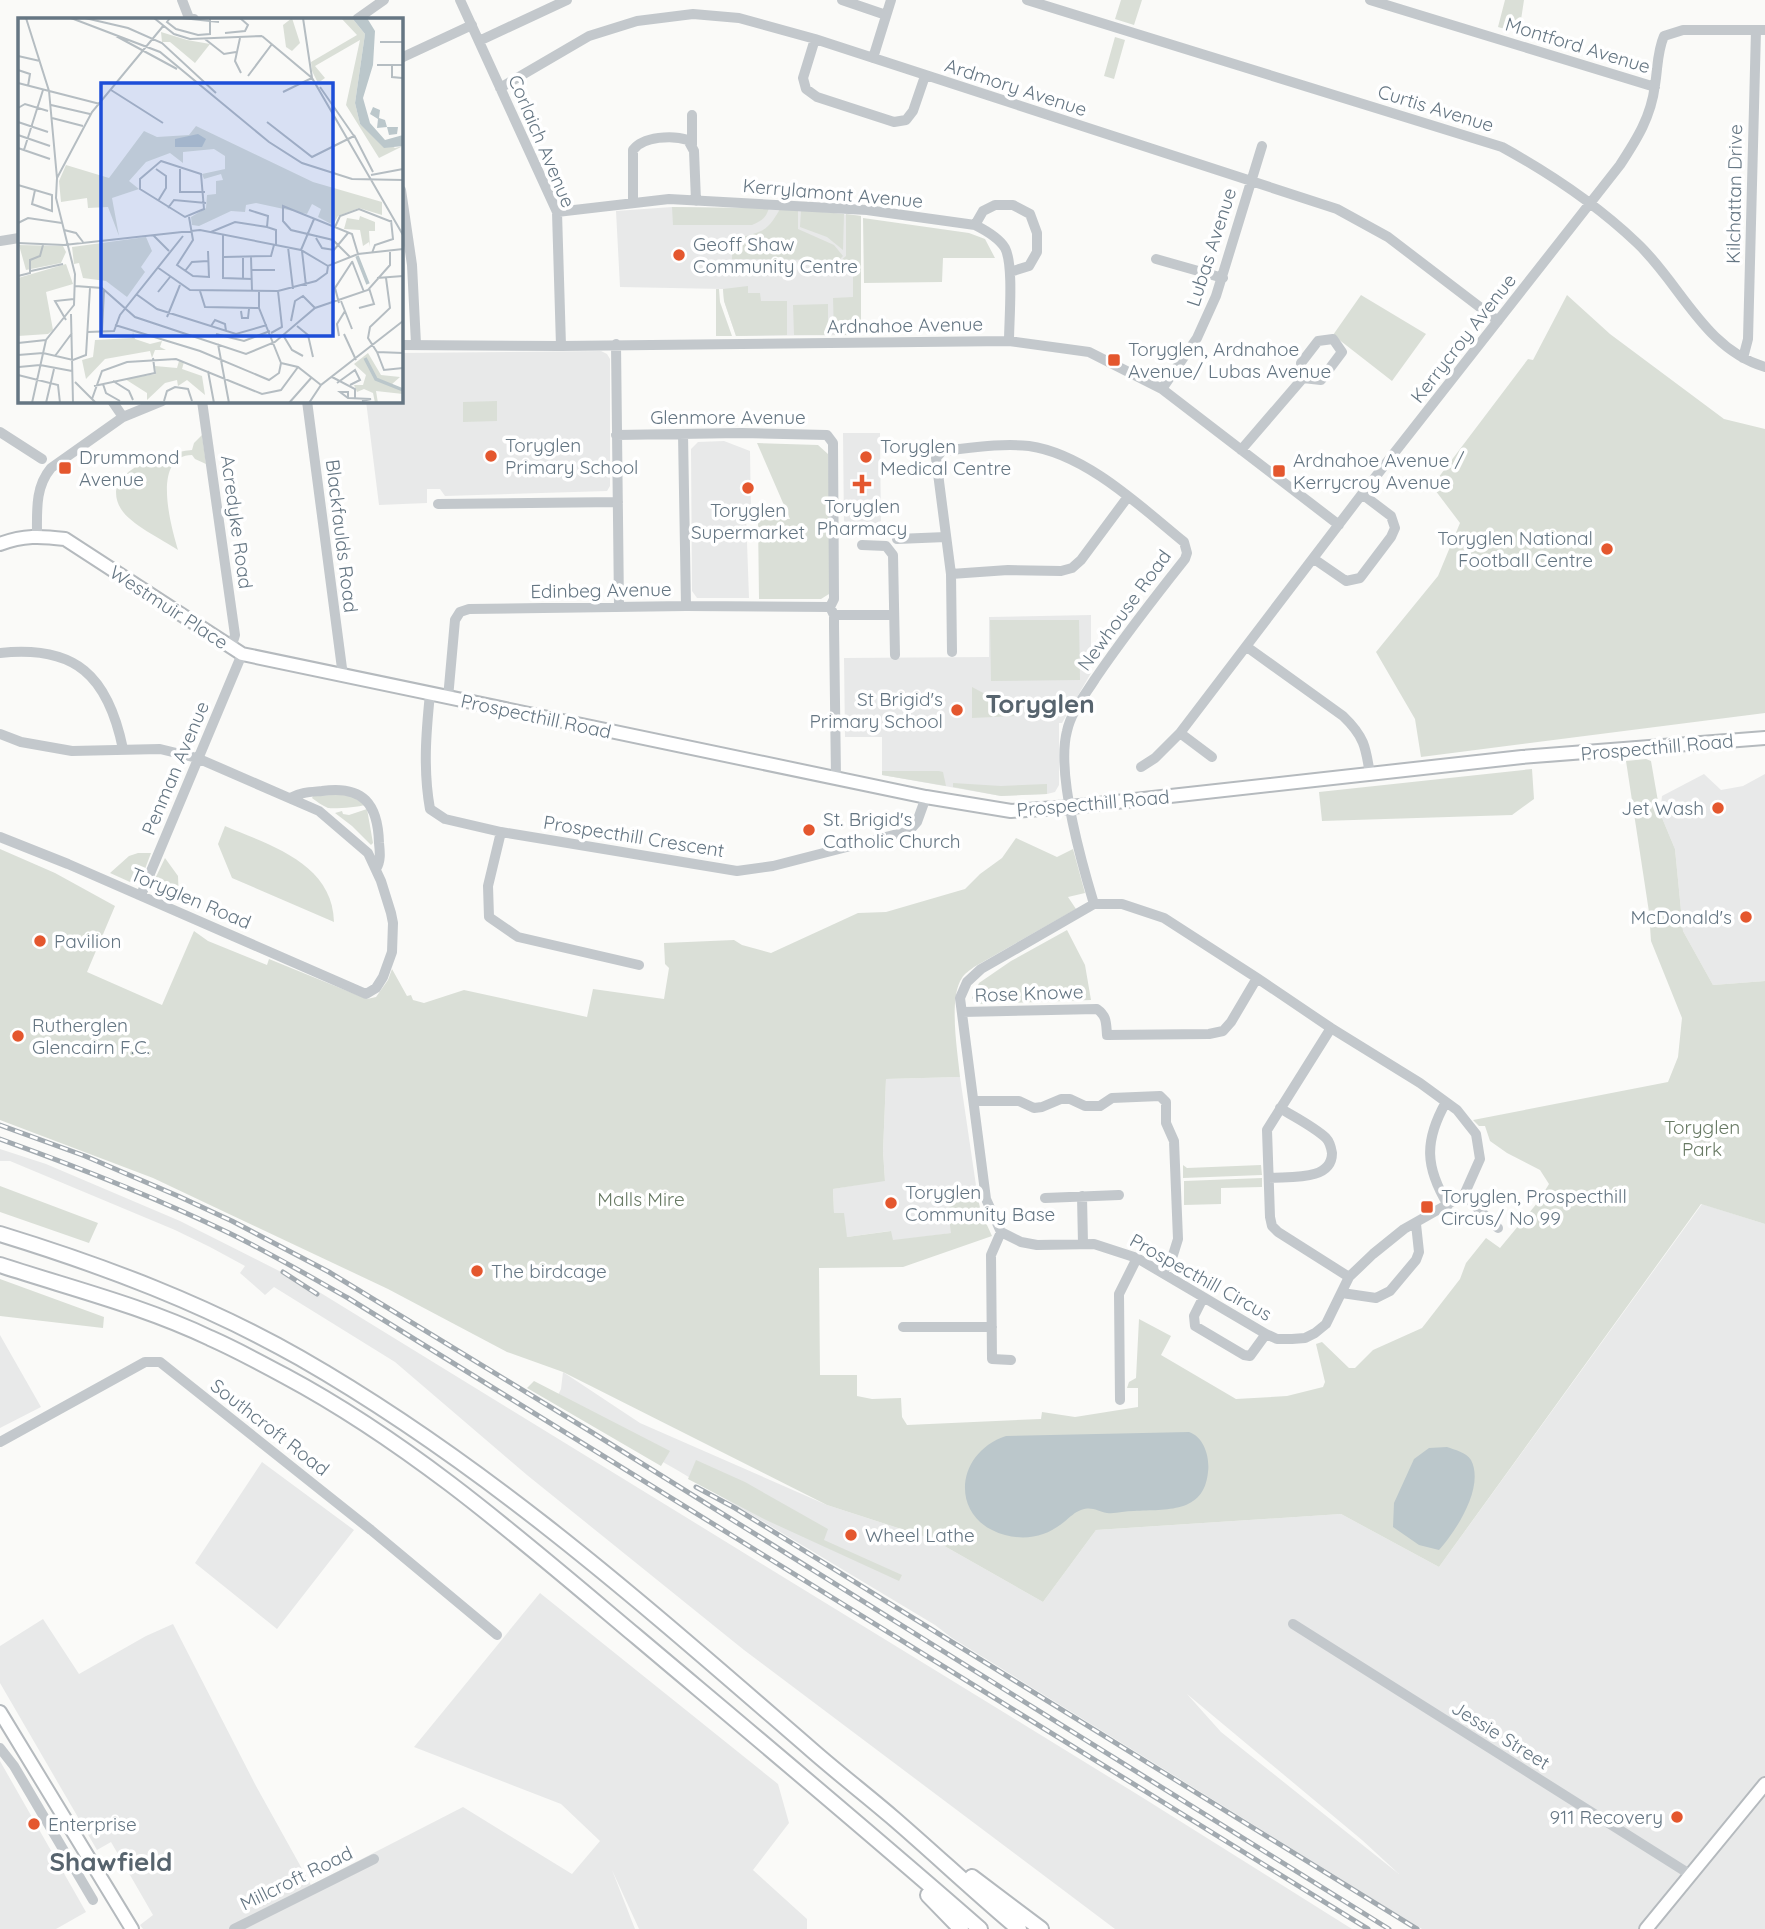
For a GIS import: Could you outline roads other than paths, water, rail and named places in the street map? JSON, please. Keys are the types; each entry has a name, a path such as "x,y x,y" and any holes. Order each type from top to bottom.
{"highway":[{"path":"0,1234 131,1277 232,1322 382,1408 488,1480 598,1568 893,1818 1019,1929"},
{"path":"0,1265 132,1307 208,1337 287,1377 363,1422 443,1479 525,1545 865,1829 980,1929"},
{"path":"893,1818 1041,1929"},
{"path":"865,1829 961,1929"}],"main road":[{"name":"Westmuir Place","path":"37,535 65,539 236,651 430,694"},
{"path":"0,544 19,537 37,535"},
{"name":"Prospecthill Road","path":"430,694 926,797 1011,811 1070,807 1522,757 1765,738"},
{"path":"0,1712 132,1929"},
{"path":"1646,1929 1765,1784"}],"street":[{"path":"182,0 189,18"},
{"name":"Corlaich Avenue","path":"460,0 557,212 561,346"},
{"path":"479,41 567,0"},
{"path":"842,0 886,15"},
{"path":"873,58 891,0"},
{"name":"Curtis Avenue","path":"1027,0 1502,147 1537,166 1591,202 1651,257 1711,333 1743,358 1765,366"},
{"name":"Montford Avenue","path":"1370,0 1655,87"},
{"path":"358,18 376,2"},
{"name":"Ardmory Avenue","path":"500,88 589,36 637,21 693,14 739,18 815,39 1337,209 1388,237 1499,321"},
{"path":"402,58 472,25"},
{"name":"Kerrycroy Avenue","path":"1140,766 1155,758 1180,733 1362,494 1591,202 1641,133 1655,87 1658,52 1664,36 1683,30 1761,30"},
{"name":"Kilchattan Drive","path":"1743,358 1748,340 1761,30"},
{"path":"815,39 803,78 806,89 817,97 894,122 906,120 913,111 925,76"},
{"path":"692,116 696,201"},
{"path":"633,204 632,158 637,144 646,140 682,138 692,145"},
{"name":"Lubas Avenue","path":"1162,389 1197,338 1223,278 1262,146"},
{"path":"402,197 412,265 416,344"},
{"name":"Kerrylamont Avenue","path":"557,212 670,199 867,210 975,225 988,231 1005,248 1010,272 1009,341"},
{"path":"975,225 983,211 995,205 1013,205 1030,214 1037,233 1037,252 1029,266 1010,272"},
{"path":"0,241 18,239"},
{"path":"1156,259 1223,278"},
{"path":"1241,450 1303,378 1301,363 1318,341 1333,339 1342,352 1321,380 1303,378"},
{"name":"Ardnahoe Avenue","path":"402,345 1009,341 1089,352 1162,389 1339,525"},
{"path":"616,344 619,606"},
{"path":"113,402 123,417"},
{"path":"37,535 37,507 42,479 51,468 123,417 160,402"},
{"name":"Acredyke Road","path":"202,402 236,651"},
{"name":"Blackfaulds Road","path":"307,402 343,676"},
{"path":"0,432 42,459"},
{"path":"683,434 686,606"},
{"name":"Glenmore Avenue","path":"617,435 827,435 833,443 832,611 836,778"},
{"path":"951,574 1008,570 1061,571 1072,568 1081,560 1127,498 1091,470 1062,456 1032,447 1004,444 942,451 936,458 951,574 952,652"},
{"path":"1314,559 1346,581 1356,580 1391,537 1395,528 1391,516 1362,494"},
{"name":"Newhouse Road","path":"1070,807 1064,745 1073,714 1115,650 1187,553 1184,542 1127,498"},
{"path":"438,504 618,502"},
{"path":"897,539 946,537"},
{"path":"862,545 886,547 893,555 895,654"},
{"name":"Edinbeg Avenue","path":"448,698 455,620 460,612 469,609 686,606 894,615"},
{"path":"1247,647 1356,728 1363,739 1370,775"},
{"path":"0,653 28,650 55,654 83,669 99,685 112,708 124,749"},
{"name":"Penman Avenue","path":"141,895 197,758 236,651"},
{"name":"Prospecthill Crescent","path":"430,694 425,745 426,785 430,809 445,819 501,832 680,863 743,871 780,865 909,831 917,822 926,797"},
{"path":"1180,733 1212,757"},
{"path":"0,734 21,742 72,751 160,749 197,758 319,811 368,853 376,869 380,863 379,824 368,800 358,792 328,790 296,794 290,798"},
{"path":"1070,807 1080,860 1094,904"},
{"path":"501,832 488,886 489,917 518,937 639,965"},
{"name":"Toryglen Road","path":"0,837 141,895 366,994 376,988 383,977 392,952 393,923 376,869"},
{"path":"1011,1360 992,1359 991,1255 1001,1232 986,1199 960,998 967,982 981,969 1094,904 1122,904 1164,918 1420,1083 1457,1110 1476,1134 1480,1159 1473,1180 1464,1195 1498,1228"},
{"name":"Rose Knowe","path":"962,1012 1097,1009 1106,1019 1107,1035 1209,1034 1223,1031 1231,1022 1257,978"},
{"path":"1331,1028 1267,1130 1272,1226 1349,1277"},
{"path":"975,1101 1019,1101 1034,1108 1061,1099 1070,1099 1085,1106 1100,1105 1112,1098 1160,1096 1166,1102 1166,1123 1174,1141 1178,1239 1163,1272"},
{"path":"1446,1102 1433,1124 1429,1150 1435,1183 1448,1205"},
{"path":"1269,1178 1320,1173 1332,1158 1332,1148 1327,1139 1280,1108"},
{"path":"1045,1198 1119,1195"},
{"name":"Prospecthill Circus","path":"1001,1232 1021,1242 1037,1245 1083,1244 1115,1249 1163,1272 1265,1334 1277,1339 1305,1338 1326,1324 1349,1277 1373,1254 1404,1229 1464,1195"},
{"path":"1082,1196 1083,1244"},
{"path":"1342,1293 1376,1298 1390,1291 1416,1260 1419,1252 1416,1224"},
{"path":"1120,1400 1119,1294 1137,1258"},
{"path":"1203,1298 1194,1317 1195,1326 1244,1355 1250,1356 1254,1353 1265,1334"},
{"path":"903,1327 992,1327"},
{"name":"Southcroft Road","path":"0,1442 145,1362 160,1362 371,1530 497,1635"},
{"name":"Jessie Street","path":"1293,1624 1691,1875"},
{"path":"0,1748 14,1766 93,1900"},
{"name":"Millcroft Road","path":"234,1929 374,1859"}],"railway":[{"path":"0,1125 85,1156 178,1196 329,1272 593,1433 1389,1929"},
{"path":"0,1139 116,1183 201,1220 259,1248 348,1298 1368,1929"},
{"path":"283,1272 317,1294"},
{"path":"696,1487 735,1508 1417,1929"}],"place":[{"name":"Geoff Shaw Community Centre","path":"679,255"},
{"name":"Toryglen, Ardnahoe Avenue/ Lubas Avenue","path":"1114,360"},
{"name":"Toryglen Primary School","path":"491,456"},
{"name":"Toryglen Medical Centre","path":"866,457"},
{"name":"Drummond Avenue","path":"65,468"},
{"name":"Ardnahoe Avenue / Kerrycroy Avenue","path":"1279,471"},
{"name":"Toryglen Pharmacy","path":"862,484"},
{"name":"Toryglen Supermarket","path":"748,488"},
{"name":"Toryglen National Football Centre","path":"1607,549"},
{"name":"St Brigid's Primary School","path":"957,710"},
{"name":"Jet Wash","path":"1718,808"},
{"name":"St. Brigid's Catholic Church","path":"809,830"},
{"name":"McDonald's","path":"1746,917"},
{"name":"Pavilion","path":"40,941"},
{"name":"Rutherglen Glencairn F.C.","path":"18,1036"},
{"name":"Toryglen Community Base","path":"891,1203"},
{"name":"Toryglen, Prospecthill Circus/ No 99","path":"1427,1207"},
{"name":"The birdcage","path":"477,1271"},
{"name":"Wheel Lathe","path":"851,1535"},
{"name":"911 Recovery","path":"1677,1817"},
{"name":"Enterprise","path":"34,1824"}],"district":[{"name":"Toryglen","path":"1040,704"},
{"name":"Shawfield","path":"111,1862"}],"park label":[{"name":"Toryglen Park","path":"1702,1138"},
{"name":"Malls Mire","path":"641,1199"}]}
